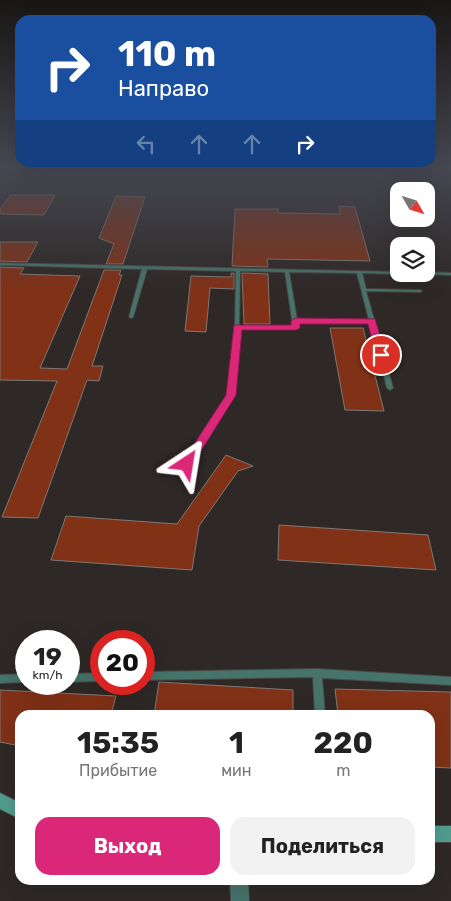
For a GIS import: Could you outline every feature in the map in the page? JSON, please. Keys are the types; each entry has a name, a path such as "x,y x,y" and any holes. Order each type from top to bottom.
{"main road":[{"path":"0,801 15,808"},
{"path":"435,834 451,834"}],"street":[{"path":"240,885 240,901"}],"lane":[{"path":"0,264 390,273"},
{"path":"130,316 145,267"},
{"path":"187,464 231,395 237,327 238,269"},
{"path":"237,327 296,328 287,270"},
{"path":"359,272 390,388"},
{"path":"435,273 451,274"},
{"path":"364,290 420,291"},
{"path":"295,321 372,321"},
{"path":"155,676 317,673 451,681"},
{"path":"317,673 320,710"},
{"path":"0,679 15,678"}],"building":[{"path":"2,207 48,207 44,215 0,214"},
{"path":"112,207 142,207 123,264 106,264 114,244 99,238"},
{"path":"339,207 355,207 370,261 267,259 268,267 232,266 235,209 278,209 278,213 340,214"},
{"path":"0,242 38,242 27,262 0,261"},
{"path":"0,267 24,268 20,274 80,276 40,368 67,369 104,270 121,270 119,275 122,275 92,366 103,366 99,381 87,380 38,518 2,517 57,381 0,380"},
{"path":"231,273 234,273 234,289 210,288 206,332 185,331 191,276 231,277"},
{"path":"242,273 268,274 270,324 244,324"},
{"path":"330,328 363,328 384,411 345,410"},
{"path":"226,455 253,466 238,471 199,526 192,570 51,560 66,516 177,524"},
{"path":"279,525 428,535 436,570 278,560"},
{"path":"159,682 293,690 293,710 155,710"},
{"path":"335,689 451,692 451,768 435,767 435,710 337,710"},
{"path":"0,690 15,691 15,695 80,694 116,696 112,710 15,710 15,745 0,742"}],"route":[{"path":"187,464 231,395 237,327 296,328 295,321 372,321 381,355"}]}
